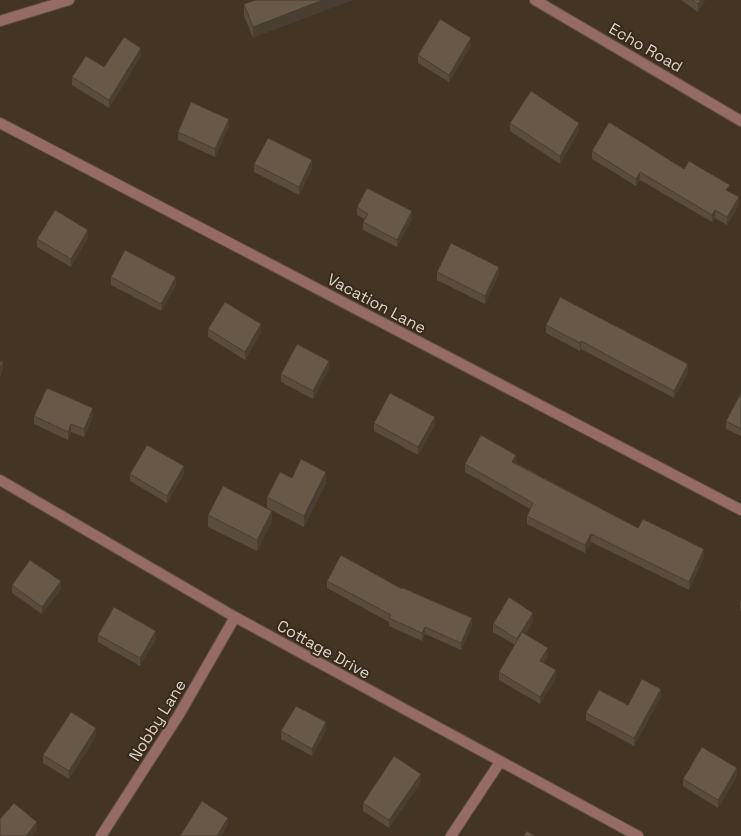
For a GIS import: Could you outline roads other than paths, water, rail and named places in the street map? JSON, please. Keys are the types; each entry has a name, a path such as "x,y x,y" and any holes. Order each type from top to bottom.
{"street":[{"path":"0,21 69,0"},
{"name":"Echo Road","path":"535,0 741,121"},
{"name":"Vacation Lane","path":"0,123 741,510"},
{"name":"Cottage Drive","path":"0,480 235,617 638,836"},
{"name":"Nobby Lane","path":"101,836 180,713 235,617"},
{"path":"452,836 500,762"}]}
